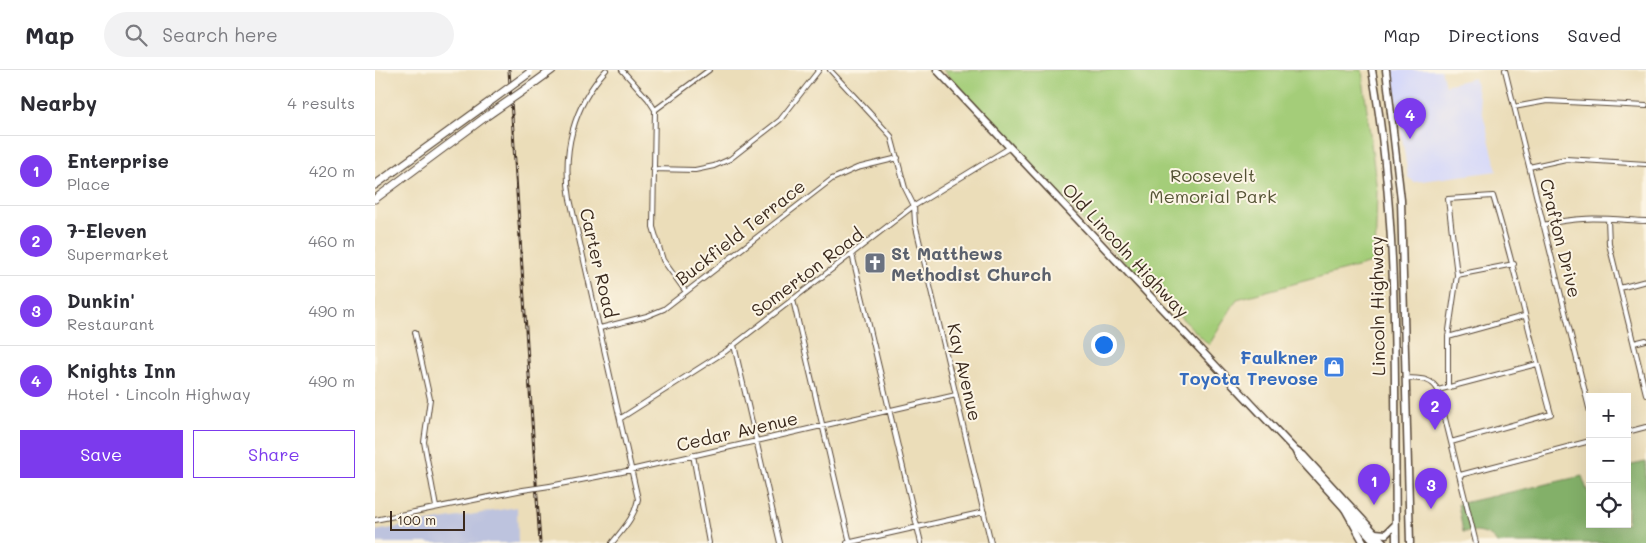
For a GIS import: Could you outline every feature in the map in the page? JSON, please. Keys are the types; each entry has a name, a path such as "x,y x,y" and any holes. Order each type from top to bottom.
{"highway":[{"path":"375,199 552,70"},
{"path":"375,185 531,71"}],"main road":[{"name":"Old Lincoln Highway","path":"937,70 1295,450 1303,455 1384,543"},
{"name":"Lincoln Highway","path":"1372,70 1384,153 1391,235 1396,543"},
{"name":"Lincoln Highway","path":"1386,70 1401,200 1410,543"},
{"name":"Old Lincoln Highway","path":"1295,450 1299,458 1376,543"},
{"path":"1344,507 1364,543"},
{"path":"1375,533 1386,534 1395,523"}],"street":[{"name":"Carter Road","path":"605,70 587,93 578,113 571,137 566,169 569,200 638,498 637,509 612,543"},
{"path":"622,70 648,99 655,110 651,216 655,238 663,260 686,292"},
{"path":"655,110 709,70"},
{"path":"653,169 689,171 714,166 730,159 780,120 819,70"},
{"name":"Kay Avenue","path":"829,70 891,136 905,188 914,206 915,223 991,543"},
{"name":"Crafton Drive","path":"1505,70 1586,396"},
{"path":"1514,107 1547,101 1646,106"},
{"name":"Somerton Road","path":"621,418 734,345 914,206 1009,148"},
{"name":"Buckfield Terrace","path":"600,328 659,311 832,179 857,168 898,158"},
{"path":"1529,167 1566,159 1646,164"},
{"path":"1448,388 1448,337 1457,275 1449,199 1493,196 1514,264 1524,316 1551,414 1451,442"},
{"path":"1543,225 1574,218 1646,221"},
{"path":"1607,219 1609,244 1646,394"},
{"path":"852,254 921,543"},
{"path":"1457,275 1514,264"},
{"path":"1620,288 1646,281"},
{"path":"793,300 849,543 984,512"},
{"path":"1448,337 1524,316"},
{"path":"375,520 436,508 424,442 430,399 415,332"},
{"path":"1634,343 1646,340"},
{"path":"734,345 779,543"},
{"path":"1437,390 1537,364"},
{"path":"1405,378 1429,380 1437,390 1476,543"},
{"name":"Cedar Avenue","path":"436,508 633,470 957,394"},
{"path":"1631,431 1646,427"},
{"path":"1459,475 1586,442"},
{"path":"693,455 709,543"}],"shaded area":[{"path":"1392,70 1441,70 1445,85 1474,78 1497,171 1414,182 1408,177"},
{"path":"517,507 518,543 375,543 375,531"}],"green space":[{"name":"Roosevelt Memorial Park","path":"943,70 1362,70 1377,191 1375,262 1237,299 1209,345 1077,215"},
{"path":"1646,462 1646,543 1497,543 1487,534 1463,532 1458,504 1582,476 1586,487 1586,528 1631,528 1631,465"}],"railway":[{"path":"509,70 540,543"}],"place":[{"name":"Knights Inn","path":"1410,139"},
{"name":"St Matthews Methodist Church","path":"875,263"},
{"name":"Faulkner Toyota Trevose","path":"1334,367"},
{"name":"7-Eleven","path":"1435,430"},
{"name":"Enterprise","path":"1374,505"},
{"name":"Dunkin'","path":"1431,509"}]}
